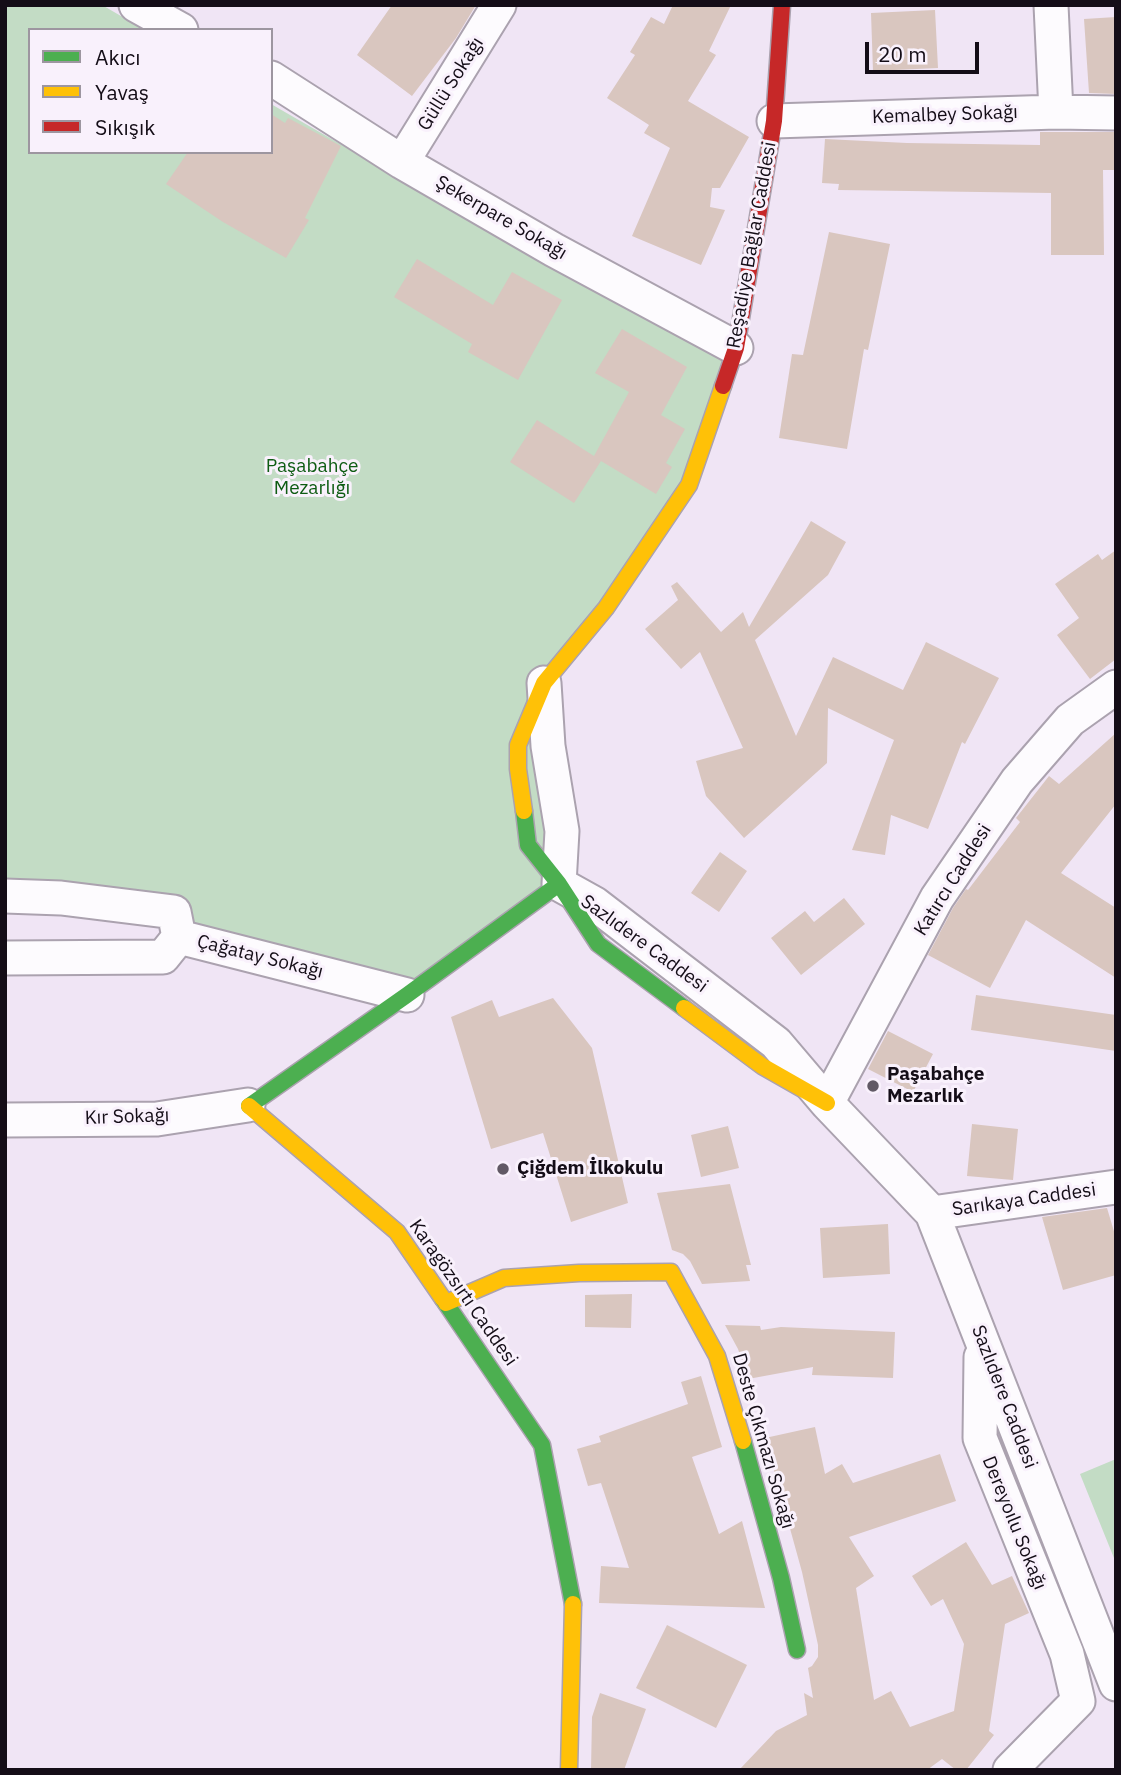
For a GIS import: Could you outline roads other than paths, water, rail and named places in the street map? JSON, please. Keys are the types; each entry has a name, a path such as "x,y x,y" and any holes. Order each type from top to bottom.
{"street":[{"name":"Güllü Sokağı","path":"402,162 499,5"},
{"name":"Reşadiye Bağlar Caddesi","path":"559,884 562,831 548,746 544,683 606,608 688,485 736,348 774,121 782,5"},
{"path":"1051,5 1056,112"},
{"path":"140,6 178,28"},
{"name":"Şekerpare Sokağı","path":"273,79 402,162 554,250 736,348"},
{"name":"Kemalbey Sokağı","path":"774,121 1056,112 1116,113"},
{"name":"Katırcı Caddesi","path":"827,1103 937,898 1017,781 1070,720 1116,687"},
{"path":"248,1105 407,995 559,884"},
{"name":"Sazlıdere Caddesi","path":"559,884 595,904 776,1042 827,1103 932,1213 1116,1684"},
{"name":"Çağatay Sokağı","path":"5,896 61,898 174,912 179,937 407,995"},
{"path":"5,958 163,957 179,937"},
{"name":"Kır Sokağı","path":"5,1120 157,1119 248,1105"},
{"name":"Karagözsırtı Caddesi","path":"248,1105 397,1232 542,1445 573,1603 569,1770"},
{"name":"Sarıkaya Caddesi","path":"932,1213 1116,1186"},
{"name":"Deste Çıkmazı Sokağı","path":"446,1303 504,1278 579,1273 671,1272 717,1356 781,1578 797,1650"},
{"name":"Dereyoılu Sokağı","path":"981,1339 980,1438 1067,1654 1078,1700 1010,1770"}],"place":[{"name":"Paşabahçe Mezarlık","path":"873,1086"},
{"name":"Çiğdem İlkokulu","path":"503,1169"}],"park label":[{"name":"Paşabahçe Mezarlığı","path":"312,478"}]}
